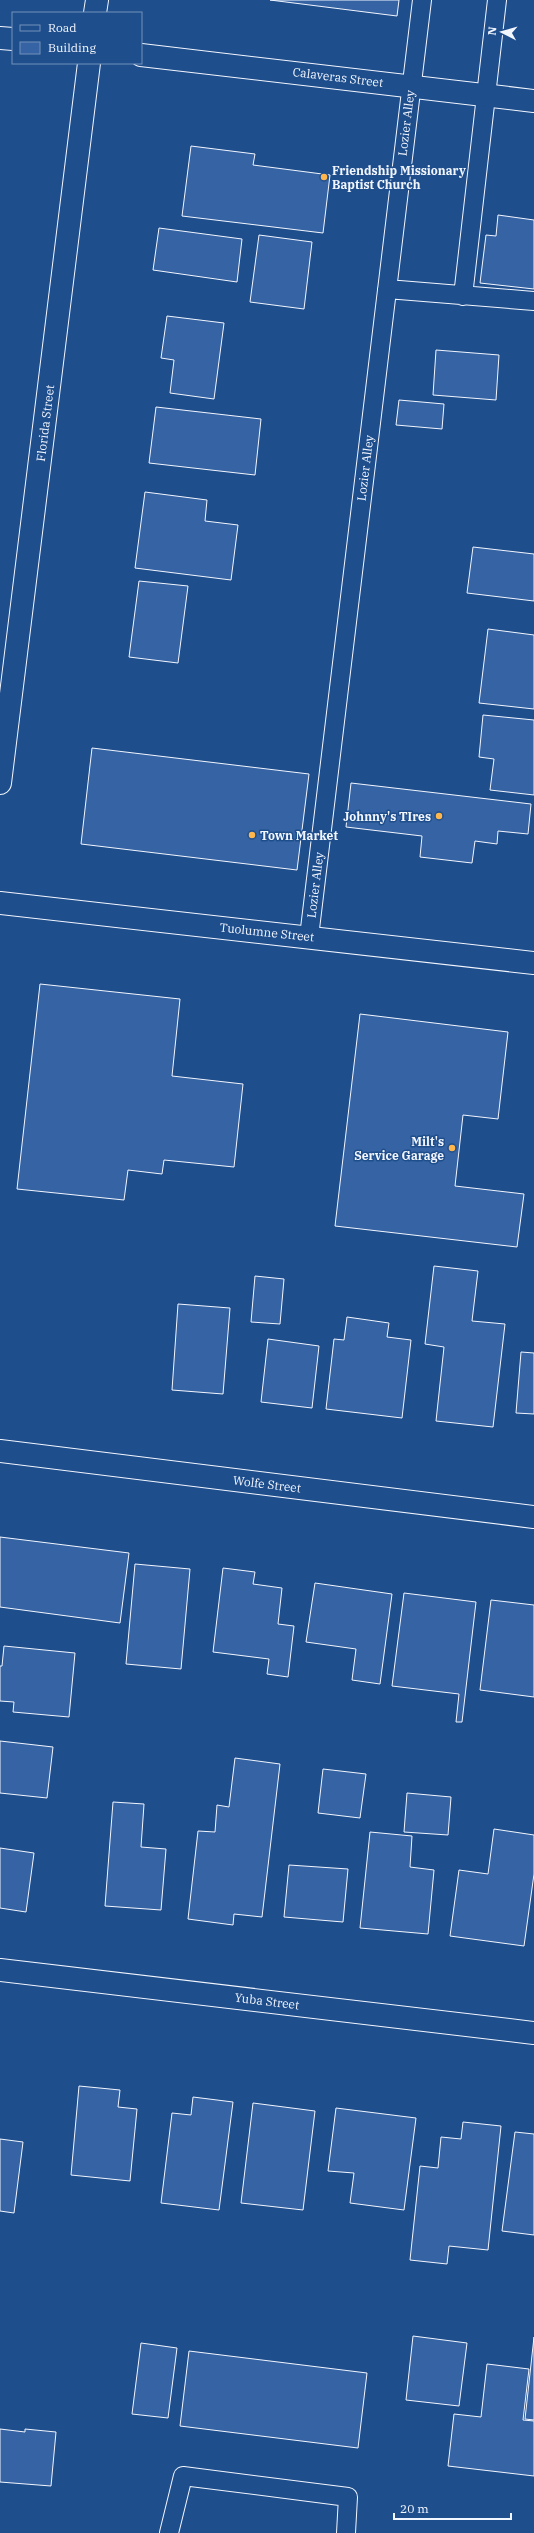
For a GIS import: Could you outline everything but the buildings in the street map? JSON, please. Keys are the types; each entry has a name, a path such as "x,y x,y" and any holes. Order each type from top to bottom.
{"street":[{"path":"95,12 97,0"},
{"path":"0,38 12,40"},
{"name":"Calaveras Street","path":"142,54 534,101"},
{"name":"Florida Street","path":"0,783 89,64"},
{"name":"Tuolumne Street","path":"0,903 534,963"},
{"name":"Wolfe Street","path":"0,1451 534,1517"},
{"name":"Yuba Street","path":"0,1970 534,2033"}],"lane":[{"name":"Lozier Alley","path":"309,937 422,0"},
{"path":"463,296 497,0"},
{"path":"387,289 534,301"},
{"path":"168,2533 183,2476 348,2497 346,2533"}],"place":[{"name":"Friendship Missionary Baptist Church","path":"324,177"},
{"name":"Johnny's TIres","path":"439,816"},
{"name":"Town Market","path":"252,835"},
{"name":"Milt's Service Garage","path":"452,1148"}]}
